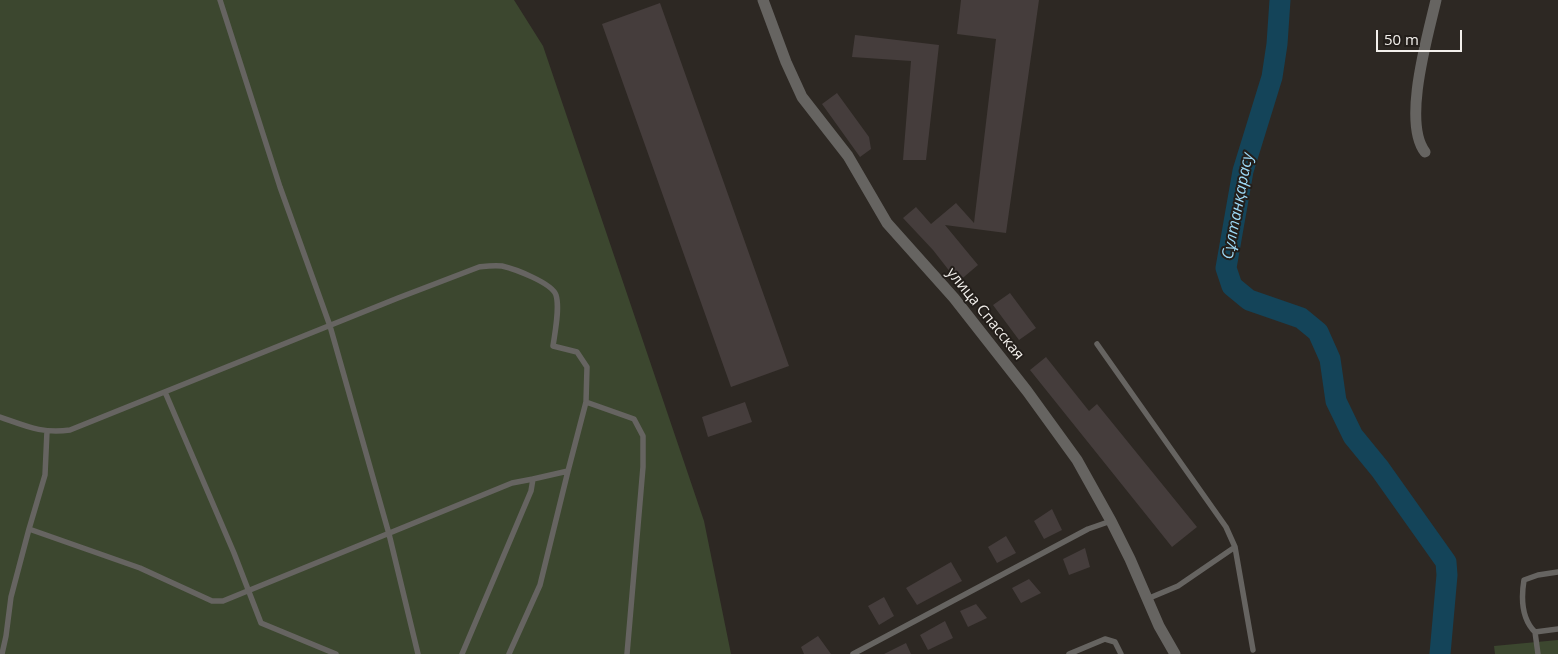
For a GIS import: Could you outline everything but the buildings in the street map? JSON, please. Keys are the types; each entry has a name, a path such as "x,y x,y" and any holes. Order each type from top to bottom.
{"street":[{"name":"улица Спасская","path":"763,0 786,62 802,96 848,156 887,223 954,298 1027,391 1077,460 1110,521 1159,626 1175,654"},
{"path":"1425,152 1419,145 1416,126 1418,83 1436,0"}],"lane":[{"path":"220,0 280,187 330,326 389,534 418,654"},
{"path":"0,417 32,429 54,432 70,430 479,267 503,267 548,285 556,294 557,304 553,346 577,352 587,367 586,402 540,585 509,654"},
{"path":"1097,344 1226,527 1235,547 1253,650"},
{"path":"164,392 262,623 336,654"},
{"path":"586,402 634,419 644,436 627,654"},
{"path":"2,654 11,598 45,475 46,431"},
{"path":"29,529 140,568 212,601 223,601 512,483 568,471"},
{"path":"462,654 531,491 533,479"},
{"path":"853,654 1088,530 1110,521"},
{"path":"1147,599 1178,586 1235,547"},
{"path":"1538,654 1535,632 1525,617 1522,592 1524,580 1538,575 1558,572"},
{"path":"1535,632 1558,629"},
{"path":"1069,654 1105,639 1115,642 1121,654"}],"green space":[{"path":"0,0 514,0 543,46 704,521 731,654 0,654"},
{"path":"1558,640 1558,654 1495,654 1494,646"}],"waterway":[{"name":"Сұлтанқарасу","path":"1280,0 1277,44 1272,77 1243,171 1226,268 1232,286 1249,300 1301,318 1318,332 1330,359 1336,401 1353,436 1380,469 1446,562 1447,575 1440,654"}]}
